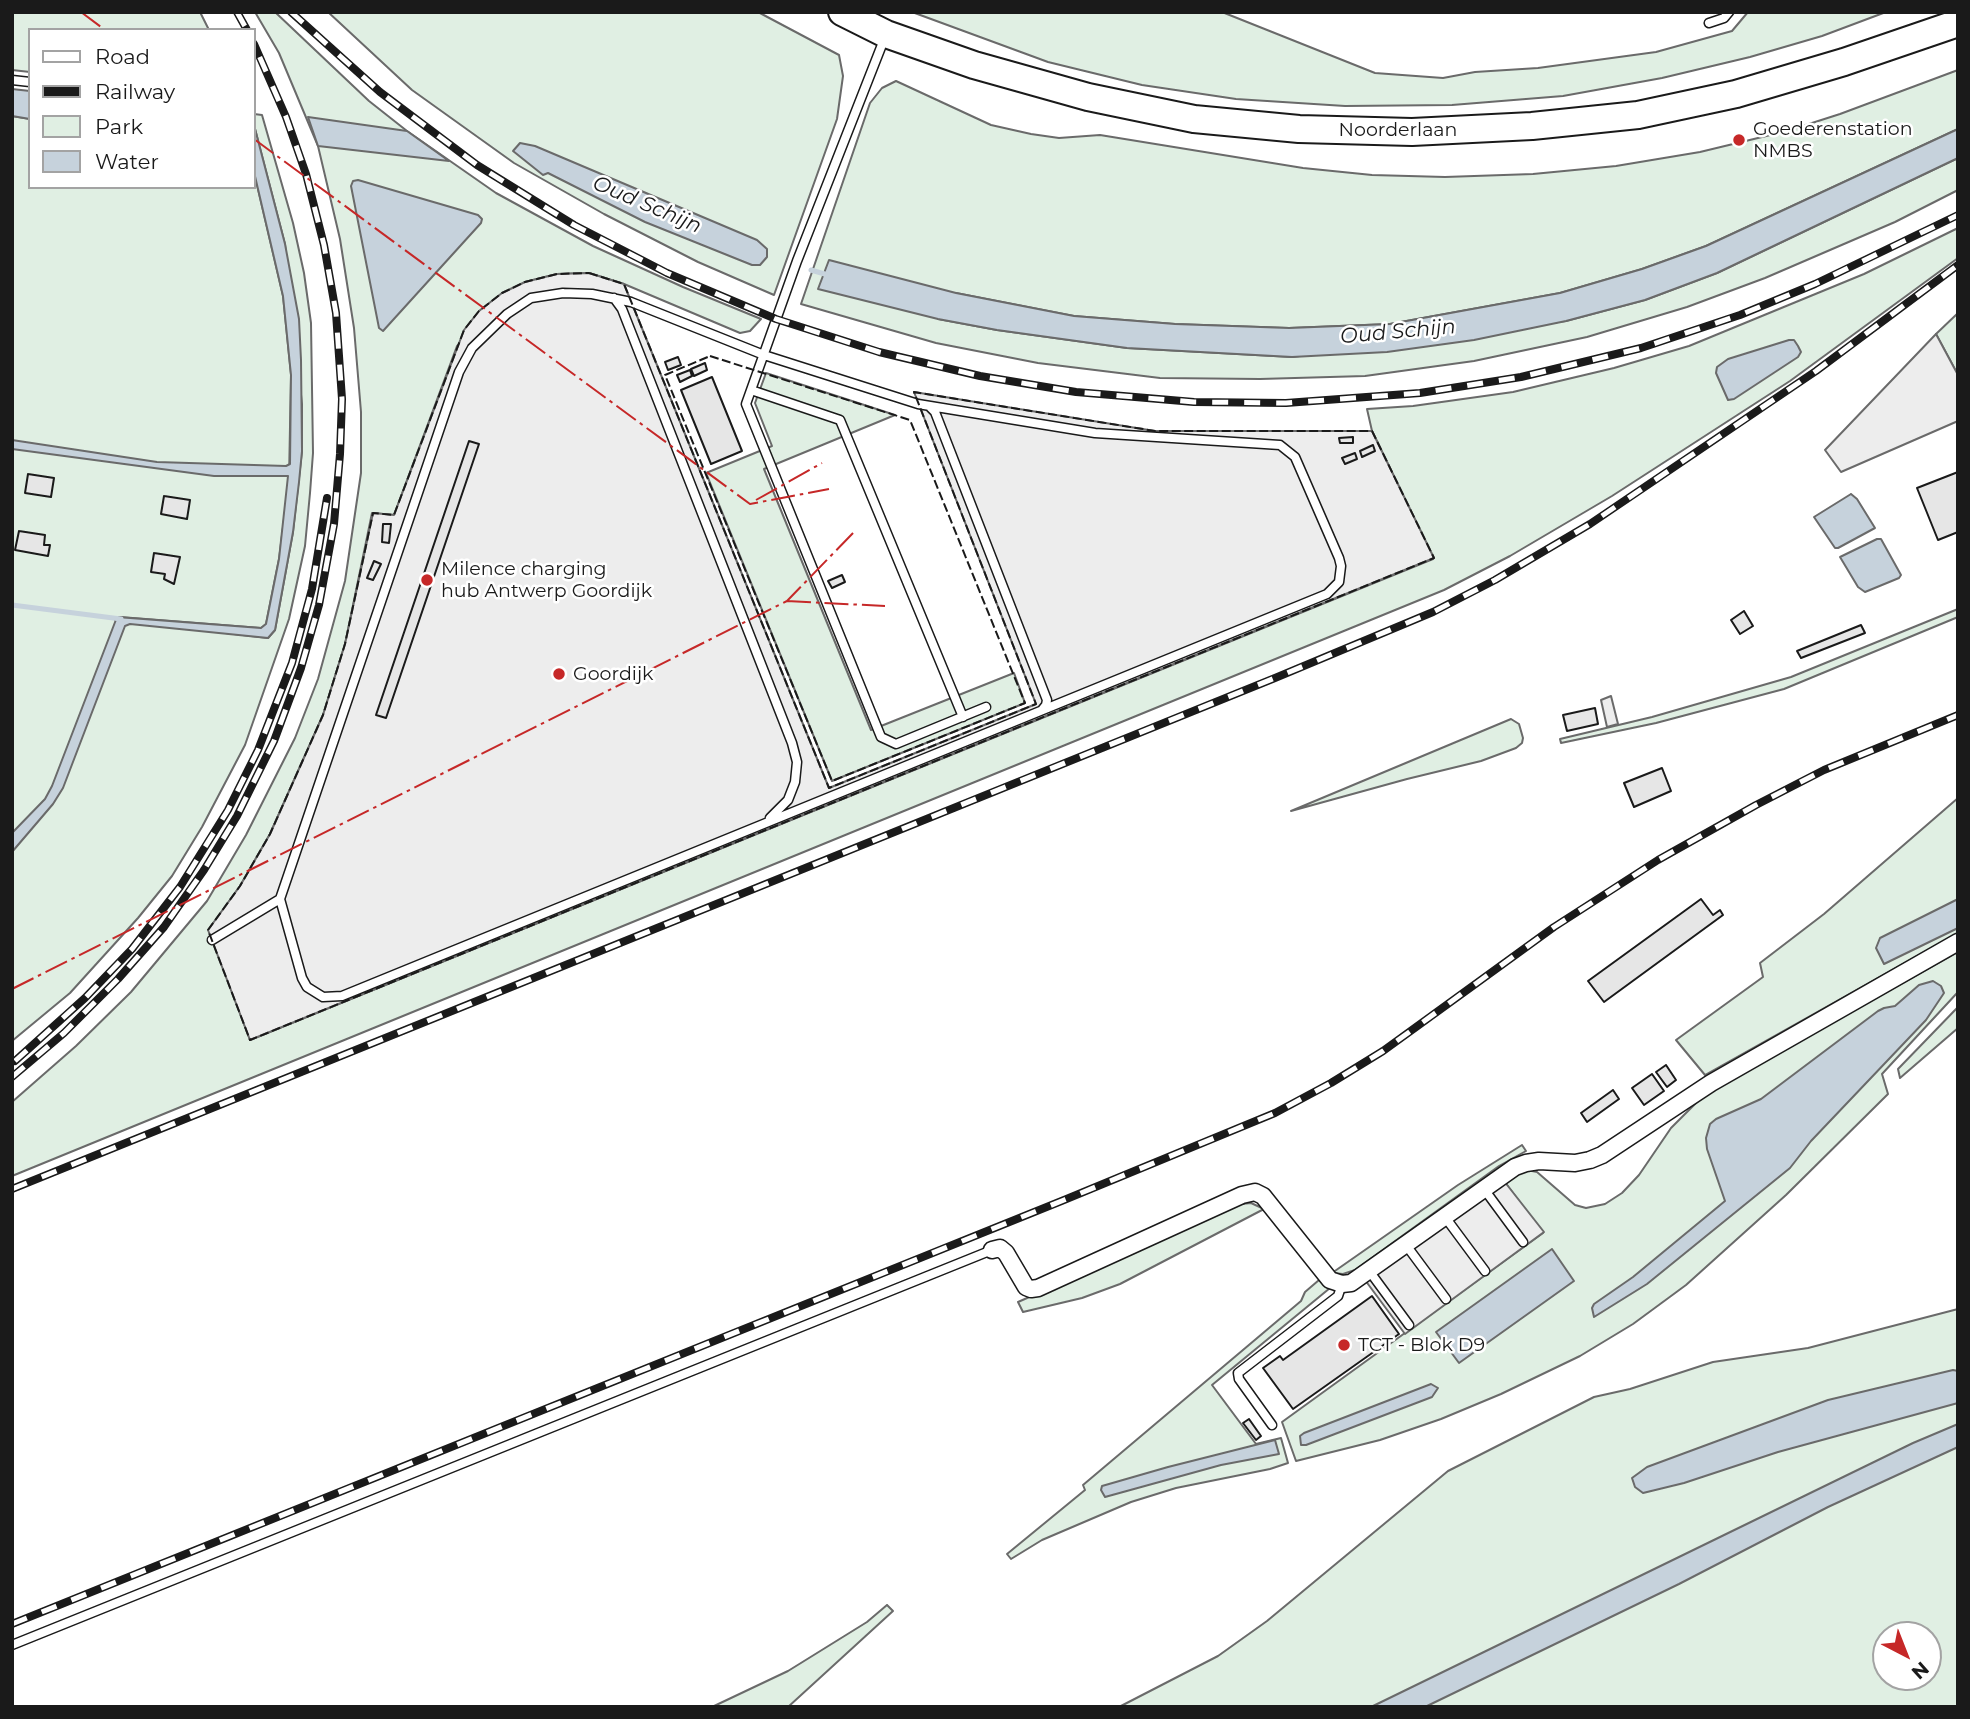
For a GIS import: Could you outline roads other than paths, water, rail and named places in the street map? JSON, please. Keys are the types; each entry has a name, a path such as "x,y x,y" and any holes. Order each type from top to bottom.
{"main road":[{"name":"Noorderlaan","path":"842,12 886,34 987,69 1088,97 1195,119 1299,129 1412,132 1532,127 1638,115 1735,94 1844,62 1958,23"}],"street":[{"path":"992,1250 1000,1248 1006,1253 1026,1287 1031,1289 1242,1195 1255,1192 1263,1196 1325,1275 1334,1283 1351,1283 1370,1272 1506,1172 1526,1163 1574,1163 1602,1155 1682,1100 1958,942"}],"lane":[{"path":"1709,23 1724,18 1729,12"},
{"path":"886,34 797,261 746,404 881,737 897,744 986,707"},
{"path":"563,293 592,293 631,302 764,355 927,405 1095,433 1280,445 1295,457 1339,558 1341,575 1334,589 1326,594 333,999 323,998 307,987 302,978 280,899 460,373 472,348 507,314 531,298 563,293"},
{"path":"614,298 627,321 792,743 797,762 795,782 788,800 775,815 758,825"},
{"path":"751,390 840,419 963,717"},
{"path":"927,405 935,412 1047,700 1042,710"},
{"path":"212,940 280,899"},
{"path":"1484,1189 1523,1242"},
{"path":"1444,1217 1485,1271"},
{"path":"1406,1245 1446,1299"},
{"path":"12,1645 992,1250"},
{"path":"1370,1272 1409,1325"},
{"path":"1272,1425 1239,1379 1238,1373 1338,1296 1342,1284"}],"water":[{"path":"12,89 28,91 28,119 12,116"},
{"path":"308,117 407,131 449,161 318,146"},
{"path":"1958,129 1958,158 1717,273 1645,300 1566,321 1474,340 1387,352 1292,357 1127,348 938,319 818,289 829,260 956,293 1074,316 1175,324 1289,328 1390,324 1560,293 1642,269 1706,246"},
{"path":"256,133 285,244 299,319 301,360 302,451 293,532 275,630 268,638 130,624 125,626 63,788 53,804 12,852 12,833 45,799 52,786 117,617 261,628 266,624 279,559 288,476 214,476 12,449 12,440 157,462 290,464 291,375 283,296 256,181"},
{"path":"520,143 535,146 757,240 767,249 767,257 760,265 752,265 645,222 548,173 543,175 513,151"},
{"path":"358,180 478,215 482,219 383,331 379,328 351,186 353,181"},
{"path":"1794,340 1798,346 1801,352 1798,357 1734,399 1728,400 1716,373 1717,367 1728,359"},
{"path":"1851,494 1875,528 1835,548 1814,517"},
{"path":"1881,539 1901,575 1865,592 1858,587 1840,557"},
{"path":"1958,899 1958,928 1884,964 1876,948 1880,938"},
{"path":"1933,981 1941,986 1944,993 1926,1020 1811,1141 1790,1168 1647,1284 1594,1317 1594,1304 1633,1277 1725,1201 1707,1149 1706,1138 1710,1124 1761,1099 1878,1011 1895,1006 1919,985"},
{"path":"1552,1249 1574,1281 1459,1363 1436,1332"},
{"path":"1958,1371 1958,1403 1778,1452 1684,1483 1643,1493 1635,1487 1632,1478 1647,1467 1828,1400"},
{"path":"1431,1384 1438,1388 1432,1397 1301,1445 1300,1436 1304,1433"},
{"path":"1958,1424 1958,1447 1828,1507 1679,1584 1425,1707 1371,1707 1913,1443"},
{"path":"1275,1440 1279,1454 1221,1465 1105,1497 1101,1490 1102,1486 1168,1467"}],"waterway":[{"name":"Oud Schijn","path":"811,270 828,275"},
{"path":"12,605 121,619"}],"railway":[{"path":"237,12 246,28"},
{"path":"291,12 380,92 477,165 574,225 667,273 776,319 879,352 980,376 1076,392 1194,402 1286,403 1420,393 1521,377 1641,348 1740,315 1815,284 1958,215"},
{"path":"12,1077 64,1033 118,979 164,927 204,870 237,816 274,741 301,668 319,605 334,524 340,454 342,399 336,313 324,245 306,174 286,117 256,49"},
{"path":"12,1189 1433,612 1495,580 1590,524 1816,371 1958,265"},
{"path":"15,1061 85,998 132,949 180,887 228,810 258,750 292,663 312,589 327,498"},
{"path":"12,1624 1275,1113 1383,1051 1554,927 1658,860 1824,770 1958,715"}],"place":[{"name":"Goederenstation NMBS","path":"1739,140"},
{"name":"Milence charging hub Antwerp Goordijk","path":"427,580"},
{"name":"Goordijk","path":"559,674"},
{"name":"TCT - Blok D9","path":"1344,1345"}]}
